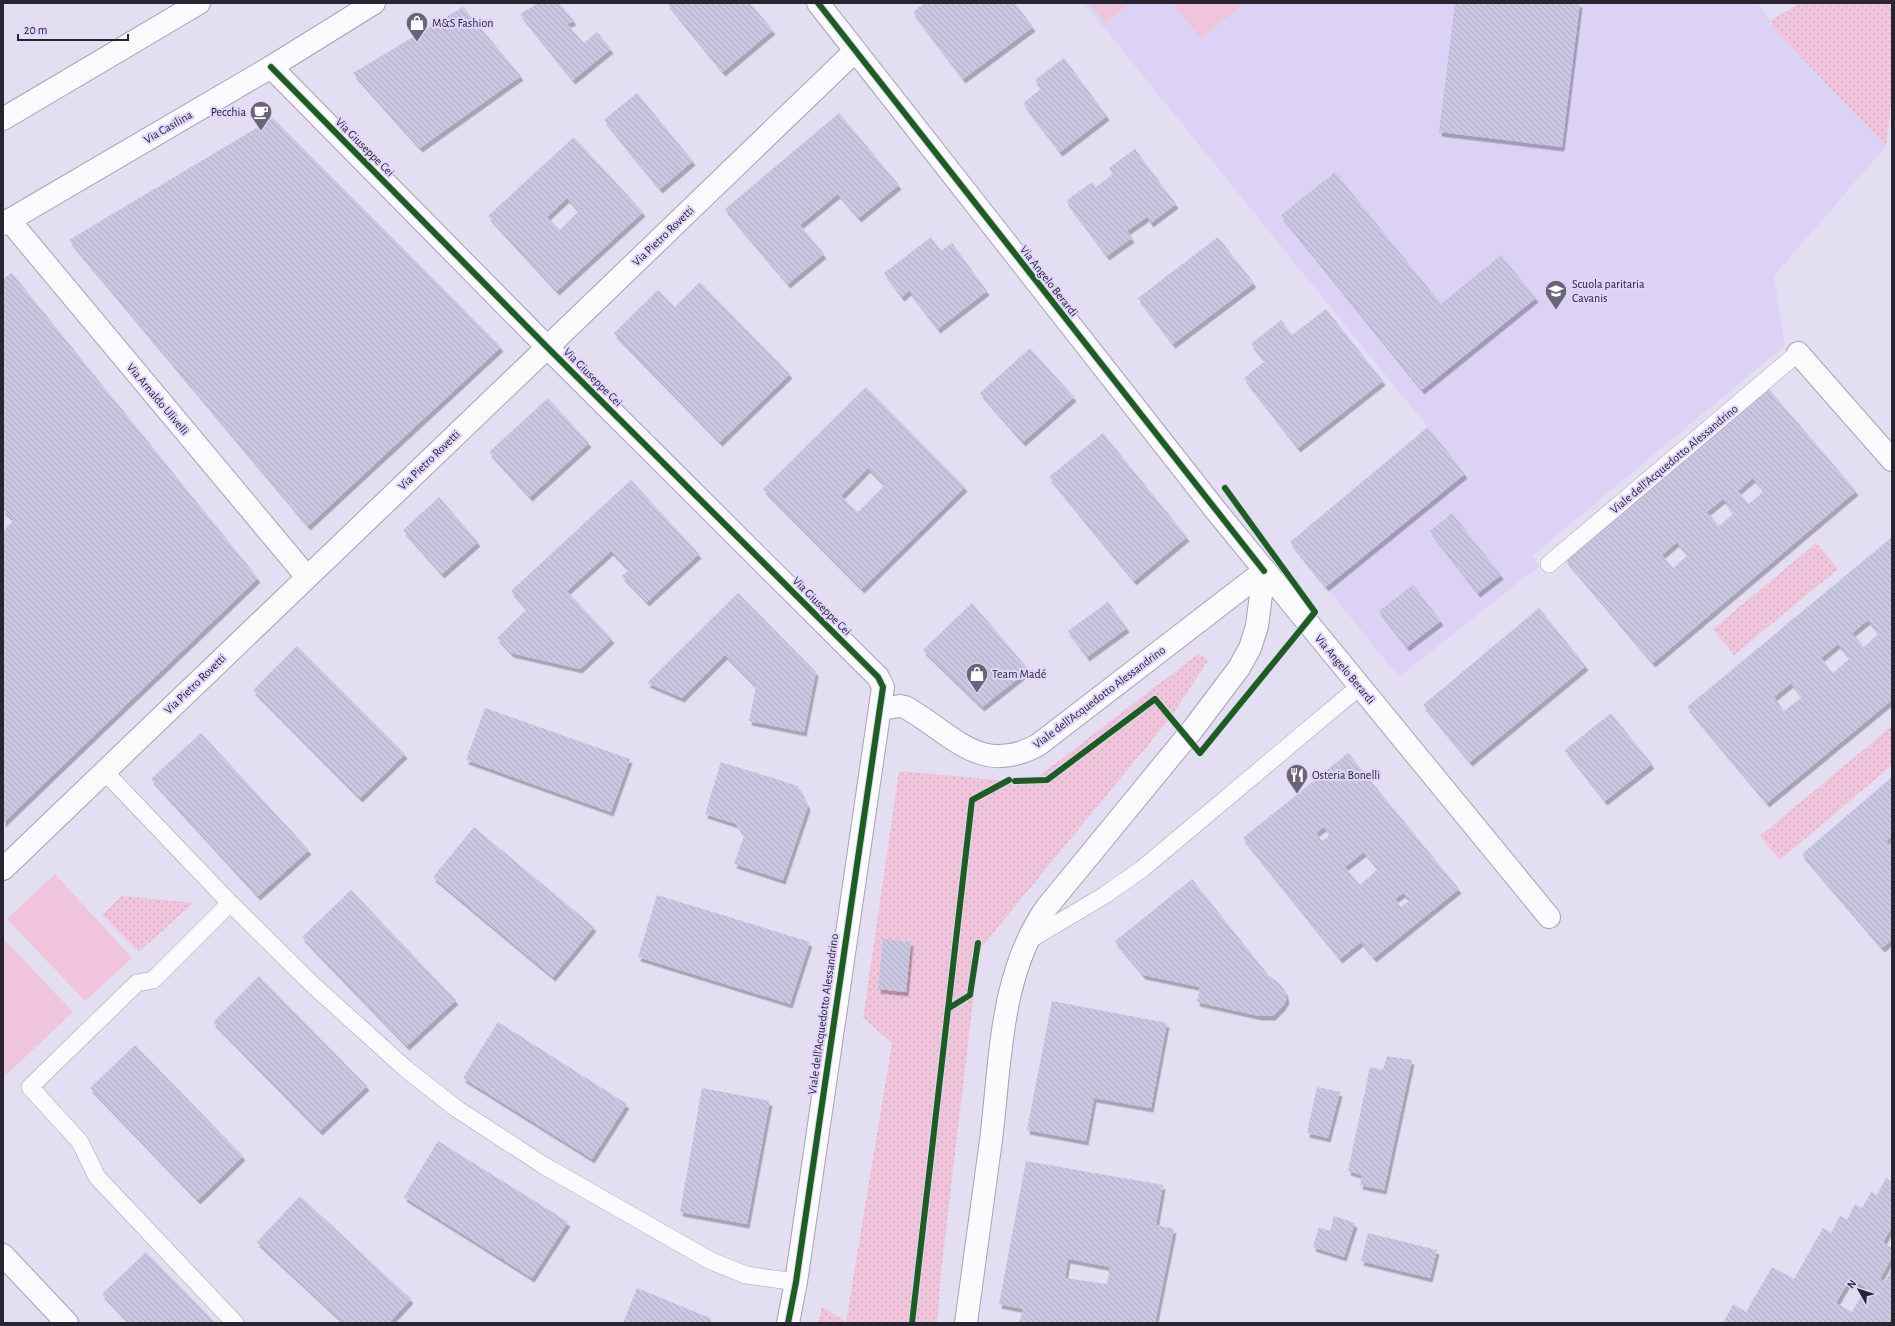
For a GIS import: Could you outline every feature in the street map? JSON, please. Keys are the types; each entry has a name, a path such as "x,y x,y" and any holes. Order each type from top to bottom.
{"street":[{"path":"3,119 199,3"},
{"name":"Via Casilina","path":"6,222 271,67 374,3"},
{"name":"Via Angelo Berardi","path":"818,3 1264,572 1549,917"},
{"name":"Via Pietro Rovetti","path":"3,869 855,51"},
{"name":"Via Giuseppe Cei","path":"271,67 547,348 878,677 883,687 881,709"},
{"name":"Via Arnaldo Ulivelli","path":"6,222 307,577"},
{"path":"1798,353 1892,460"},
{"path":"966,1323 991,1141 1001,1041 1014,974 1026,942 1036,923 1064,885 1193,729 1240,668 1250,648 1257,626 1264,572"},
{"name":"Viale dell'Acquedotto Alessandrino","path":"788,1323 796,1282 844,950 881,709 900,706 905,707 954,740 986,755 1000,757 1022,753 1038,745 1264,572"},
{"path":"3,1255 67,1323"}],"lane":[{"name":"Viale dell'Acquedotto Alessandrino","path":"1549,564 1798,353"},
{"path":"1026,942 1105,895 1142,869 1359,687"},
{"path":"104,771 230,903 314,986 386,1052 439,1095 480,1124 543,1164 710,1261 746,1275 796,1282"},
{"path":"230,903 153,980 137,983 30,1087 80,1142 97,1177 235,1323"}],"shaded area":[{"name":"Scuola paritaria Cavanis","path":"1084,3 1758,3 1780,35 1886,146 1774,276 1785,345 1532,556 1539,566 1399,677 1326,587 1465,473"},
{"path":"1090,3 1130,3 1105,23"},
{"path":"1172,3 1245,3 1201,38"},
{"path":"1800,3 1892,3 1892,95 1886,146 1780,35 1770,21"},
{"path":"1816,543 1838,569 1734,655 1713,629"},
{"path":"1198,654 1206,658 1207,662 1171,717 979,950 942,1264 937,1323 818,1323 822,1307 846,1322 892,1043 863,1018 899,771 1030,783"},
{"path":"1892,726 1892,765 1780,860 1760,836"},
{"path":"55,874 132,958 85,1001 7,919"},
{"path":"121,896 193,903 139,952 102,915"},
{"path":"3,938 73,1012 3,1078"}],"building":[{"path":"538,3 559,3 574,21 567,24 584,43 597,32 611,49 573,80 520,14"},
{"path":"667,3 750,3 773,30 723,72"},
{"path":"925,3 1015,3 1033,27 963,79 913,12"},
{"path":"1455,3 1580,3 1562,147 1439,132"},
{"path":"463,7 521,76 420,148 353,73"},
{"path":"1064,58 1107,116 1060,152 1023,103 1041,89 1035,80"},
{"path":"637,93 693,161 660,189 604,120"},
{"path":"839,113 899,185 859,218 838,194 800,225 824,254 788,284 725,209"},
{"path":"273,118 501,347 308,526 69,240"},
{"path":"574,137 643,212 557,291 488,216","holes":["567,198 579,211 560,230 547,217"]},
{"path":"1135,149 1176,204 1151,223 1147,217 1127,231 1132,238 1107,256 1066,201 1092,182 1096,187 1113,174 1109,168"},
{"path":"1335,172 1441,304 1501,255 1536,298 1422,390 1281,215"},
{"path":"931,237 941,251 952,243 987,291 938,329 909,291 902,297 884,273"},
{"path":"1218,237 1254,283 1173,344 1138,298"},
{"path":"12,273 258,578 3,823 3,531 14,520 3,510 3,370 5,369 3,366 3,279"},
{"path":"700,282 790,374 720,442 614,333 658,290 675,307"},
{"path":"1326,309 1383,381 1298,448 1244,378 1265,361 1251,344 1281,320 1292,335"},
{"path":"1030,348 1074,397 1023,442 980,393"},
{"path":"866,387 965,487 862,589 763,489","holes":["868,468 885,485 858,512 841,496"]},
{"path":"1768,388 1856,491 1653,663 1565,559","holes":["1753,478 1764,491 1749,504 1738,491","1723,499 1734,513 1719,526 1707,512","1677,542 1688,555 1673,568 1662,555"]},
{"path":"548,398 589,443 530,497 489,452"},
{"path":"1428,427 1465,474 1326,587 1290,542"},
{"path":"1103,433 1187,537 1134,581 1049,477"},
{"path":"631,480 699,554 647,602 622,576 629,570 611,551 567,591 612,639 580,669 511,653 497,638 527,609 511,591"},
{"path":"439,497 478,542 442,574 403,530"},
{"path":"1452,513 1501,575 1478,593 1430,531"},
{"path":"1892,537 1892,700 1767,803 1687,707","holes":["1868,620 1879,633 1864,647 1852,633","1838,644 1850,658 1833,673 1821,658","1791,683 1802,697 1784,711 1774,697"]},
{"path":"1413,585 1441,621 1407,647 1379,611"},
{"path":"738,593 816,672 804,732 749,721 756,686 725,655 682,698 647,683"},
{"path":"1108,602 1127,628 1087,657 1068,631"},
{"path":"972,603 1029,670 982,707 923,650"},
{"path":"1539,608 1586,666 1470,762 1423,705"},
{"path":"297,646 405,754 360,798 253,690"},
{"path":"485,708 630,759 611,812 466,760"},
{"path":"1611,713 1652,764 1605,801 1565,750"},
{"path":"201,733 309,850 258,896 151,779"},
{"path":"1348,753 1459,889 1374,958 1361,942 1340,959 1243,838","holes":["1324,827 1330,835 1322,841 1316,833","1364,852 1378,869 1360,885 1345,867","1403,893 1410,900 1401,907 1395,899"]},
{"path":"721,762 798,786 808,806 783,880 734,864 744,836 736,824 705,814"},
{"path":"1892,777 1892,836 1886,841 1892,848 1892,940 1882,948 1802,854"},
{"path":"474,827 594,927 553,977 433,877"},
{"path":"1192,879 1269,976 1279,983 1285,991 1287,999 1283,1006 1273,1016 1259,1016 1197,1002 1200,987 1143,975 1115,941"},
{"path":"351,890 456,1000 407,1046 302,937"},
{"path":"657,895 810,942 790,1004 638,957"},
{"path":"883,939 911,942 906,992 878,989"},
{"path":"259,976 367,1086 320,1131 213,1022"},
{"path":"1052,1001 1167,1023 1151,1108 1094,1098 1086,1141 1027,1130"},
{"path":"498,1022 627,1104 592,1159 463,1078"},
{"path":"135,1045 243,1156 198,1200 90,1088"},
{"path":"1387,1056 1412,1060 1384,1190 1360,1185 1362,1175 1348,1171 1370,1067 1383,1070"},
{"path":"1317,1087 1340,1092 1328,1138 1307,1133"},
{"path":"702,1088 770,1101 747,1224 680,1212"},
{"path":"438,1141 568,1222 532,1278 404,1197"},
{"path":"1026,1161 1163,1185 1156,1225 1174,1229 1155,1323 1019,1323 1023,1309 999,1304","holes":["1068,1259 1110,1267 1107,1284 1065,1278"]},
{"path":"1886,1178 1892,1182 1892,1227 1883,1242 1892,1248 1892,1257 1880,1279 1885,1282 1892,1270 1892,1323 1723,1323 1733,1304 1746,1312 1772,1267 1794,1279 1823,1228 1831,1233 1840,1216 1847,1220 1855,1204 1862,1208 1871,1192 1877,1195","holes":["1850,1279 1866,1288 1852,1312 1836,1303"]},
{"path":"300,1196 411,1299 389,1323 344,1323 257,1242"},
{"path":"1334,1216 1355,1223 1344,1257 1313,1247 1319,1227 1330,1231"},
{"path":"1368,1233 1437,1250 1430,1278 1361,1261"},
{"path":"146,1252 216,1323 130,1323 102,1294"},
{"path":"637,1288 710,1318 713,1323 623,1323"}],"cycle path":[{"path":"818,3 1264,571"},
{"path":"271,67 547,347 878,677 883,687 796,1282 788,1323"},
{"path":"1015,781 1047,780 1155,699 1200,753 1315,612 1225,488"},
{"path":"912,1323 972,800 1009,780"},
{"path":"949,1008 970,995 978,943"}],"place":[{"name":"M&S Fashion","path":"417,42"},
{"name":"Pecchia","path":"261,132"},
{"name":"Scuola paritaria Cavanis","path":"1556,310"},
{"name":"Team Madé","path":"977,694"},
{"name":"Osteria Bonelli","path":"1297,794"}]}
